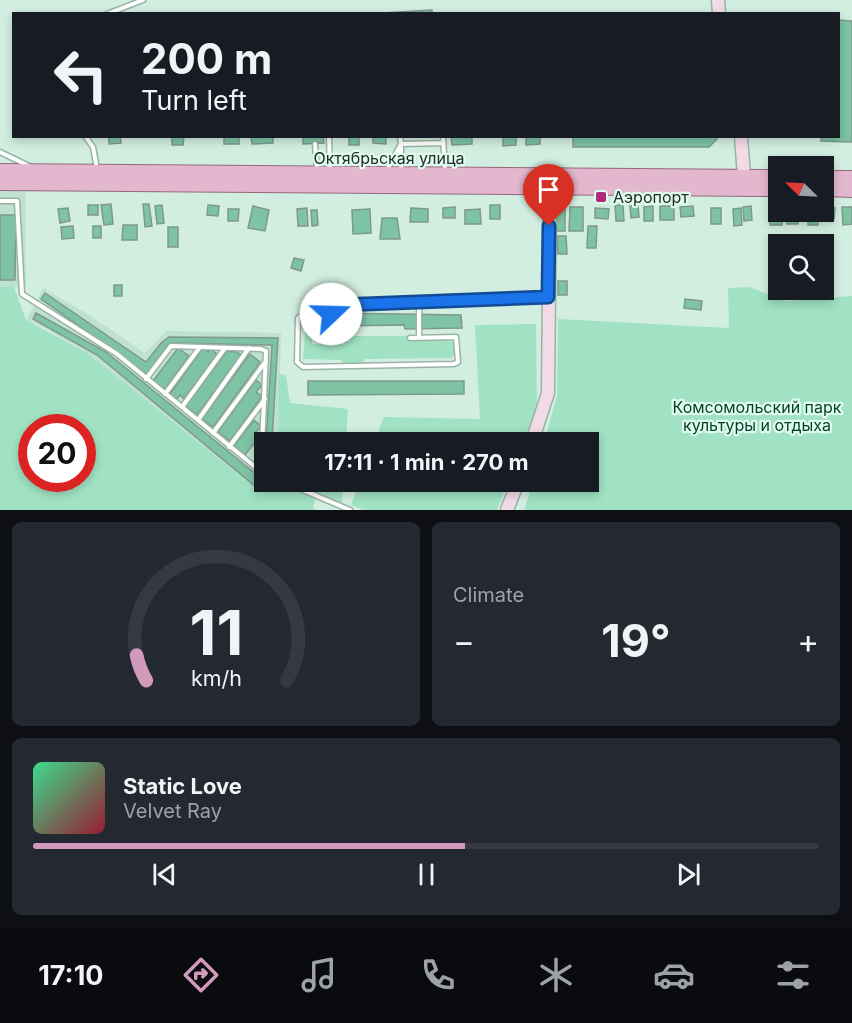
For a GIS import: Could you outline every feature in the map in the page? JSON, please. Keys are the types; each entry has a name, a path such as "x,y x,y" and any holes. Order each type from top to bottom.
{"main road":[{"name":"Октябрьская улица","path":"0,174 324,173 445,175 549,181"},
{"name":"Октябрьская улица","path":"0,174 745,183 768,187"},
{"path":"834,178 852,178"},
{"name":"Октябрьская улица","path":"745,183 768,179"},
{"path":"834,189 852,190"}],"street":[{"path":"741,138 745,183"},
{"path":"535,432 548,393 549,181"},
{"path":"507,510 514,492"}],"lane":[{"path":"112,12 142,0"},
{"path":"86,138 93,147 97,173"},
{"path":"324,173 329,138"},
{"path":"400,138 401,174"},
{"path":"443,138 445,175"},
{"path":"401,144 443,143"},
{"path":"315,144 324,173"},
{"path":"386,174 401,144"},
{"path":"0,152 42,173"},
{"path":"0,201 17,201 22,294 102,344 254,467"},
{"path":"410,338 456,338 458,363 303,367 297,362 297,320 300,316 328,315 339,305 548,297"},
{"path":"419,303 419,338"},
{"path":"147,379 171,346 249,348 266,351 264,432"},
{"path":"165,394 200,347"},
{"path":"182,407 225,348"},
{"path":"198,420 249,348"},
{"path":"213,433 267,360"},
{"path":"229,447 265,399"},
{"path":"308,492 350,510"}],"shaded area":[{"path":"0,188 25,188 26,287 0,287"},
{"path":"43,288 89,315 145,353 166,331 281,333 278,432 254,432 254,487 87,353 26,320"}],"green space":[{"path":"0,287 14,287 26,320 87,353 254,487 254,492 342,492 342,502 315,499 313,508 317,510 0,510"},
{"name":"Комсомольский парк культуры и отдыха","path":"749,287 768,294 768,300 834,300 834,297 852,296 852,510 524,510 530,492 599,492 599,432 547,432 557,396 558,319 729,328 728,288"},
{"path":"322,318 322,321 312,321 312,344 344,344 345,336 408,336 409,341 452,341 455,353 452,358 365,359 361,364 344,365 341,360 303,359 306,320"},
{"path":"536,324 537,410 528,432 378,432 384,417 480,419 475,325"},
{"path":"279,374 286,375 290,403 348,409 347,432 278,432"},
{"path":"356,492 504,492 497,510 363,510 351,505"}],"building":[{"path":"432,10 432,12 398,12"},
{"path":"840,20 852,21 852,142 821,141 821,138 840,138"},
{"path":"109,138 120,138 121,143 109,144"},
{"path":"172,138 184,138 183,145 172,145"},
{"path":"224,138 239,138 239,144 224,144"},
{"path":"251,138 273,138 273,143 252,144"},
{"path":"303,138 323,138 324,143 303,144"},
{"path":"349,138 359,138 359,145 349,145"},
{"path":"373,138 386,138 386,144 373,143"},
{"path":"451,138 472,138 472,144 452,145"},
{"path":"503,138 516,138 516,145 503,146"},
{"path":"526,138 540,138 540,144 526,145"},
{"path":"573,138 717,138 709,147 573,147"},
{"path":"111,204 113,224 104,225 101,205"},
{"path":"143,204 149,204 152,226 145,227"},
{"path":"88,205 98,205 98,215 88,215"},
{"path":"162,205 164,223 157,224 155,206"},
{"path":"208,205 219,206 218,216 207,215"},
{"path":"490,205 500,205 500,219 490,219"},
{"path":"615,205 623,205 624,221 616,221"},
{"path":"253,206 269,210 265,231 248,228"},
{"path":"630,206 638,206 639,217 631,218"},
{"path":"653,206 653,221 644,221 644,207"},
{"path":"660,206 674,206 674,220 660,220"},
{"path":"693,206 694,216 681,217 680,207"},
{"path":"751,206 752,220 744,221 743,207"},
{"path":"455,207 455,218 443,218 443,208"},
{"path":"556,207 565,207 565,231 556,231"},
{"path":"570,207 583,207 583,231 569,231"},
{"path":"842,207 852,207 852,224 843,225"},
{"path":"68,208 70,221 60,223 58,209"},
{"path":"307,208 308,226 298,226 297,209"},
{"path":"411,208 428,209 428,222 410,222"},
{"path":"595,208 609,209 608,219 595,218"},
{"path":"711,208 721,208 721,224 711,224"},
{"path":"741,208 742,225 734,226 733,209"},
{"path":"228,209 239,209 238,221 228,221"},
{"path":"370,209 371,233 353,234 352,210"},
{"path":"480,209 481,224 465,224 465,210"},
{"path":"311,210 317,210 318,225 312,226"},
{"path":"0,215 16,215 15,280 0,280"},
{"path":"382,218 397,218 400,239 380,239"},
{"path":"770,222 782,222 782,225 770,225"},
{"path":"808,222 818,222 818,225 808,225"},
{"path":"123,225 137,225 137,240 122,240"},
{"path":"73,226 74,238 62,239 61,227"},
{"path":"93,226 101,226 101,238 93,238"},
{"path":"588,226 597,226 596,248 587,248"},
{"path":"168,227 178,227 178,247 168,247"},
{"path":"557,236 566,236 567,254 558,254"},
{"path":"294,258 304,260 301,271 291,268"},
{"path":"558,281 567,281 567,295 558,295"},
{"path":"114,285 122,285 122,296 114,296"},
{"path":"45,293 146,362 169,337 278,338 273,432 267,432 272,345 172,343 167,346 147,374 41,299"},
{"path":"685,299 702,301 701,310 684,308"},
{"path":"36,313 106,352 254,473 254,485 97,355 33,319"},
{"path":"339,313 461,315 462,328 405,329 404,325 339,326 339,336 313,336 313,323 339,323"},
{"path":"178,348 189,356 165,389 153,381"},
{"path":"203,348 208,352 210,349 217,354 184,399 180,395 177,399 170,394"},
{"path":"227,351 241,355 197,415 186,406"},
{"path":"250,354 260,362 213,427 202,419"},
{"path":"256,380 262,385 256,392 262,396 230,441 218,432"},
{"path":"308,381 464,381 464,394 308,395"},
{"path":"254,420 261,426 254,432 254,444 245,455 234,446"}],"place":[{"name":"Аэропорт","path":"601,197"}],"route":[{"path":"331,314 339,305 548,297 549,226"}]}
